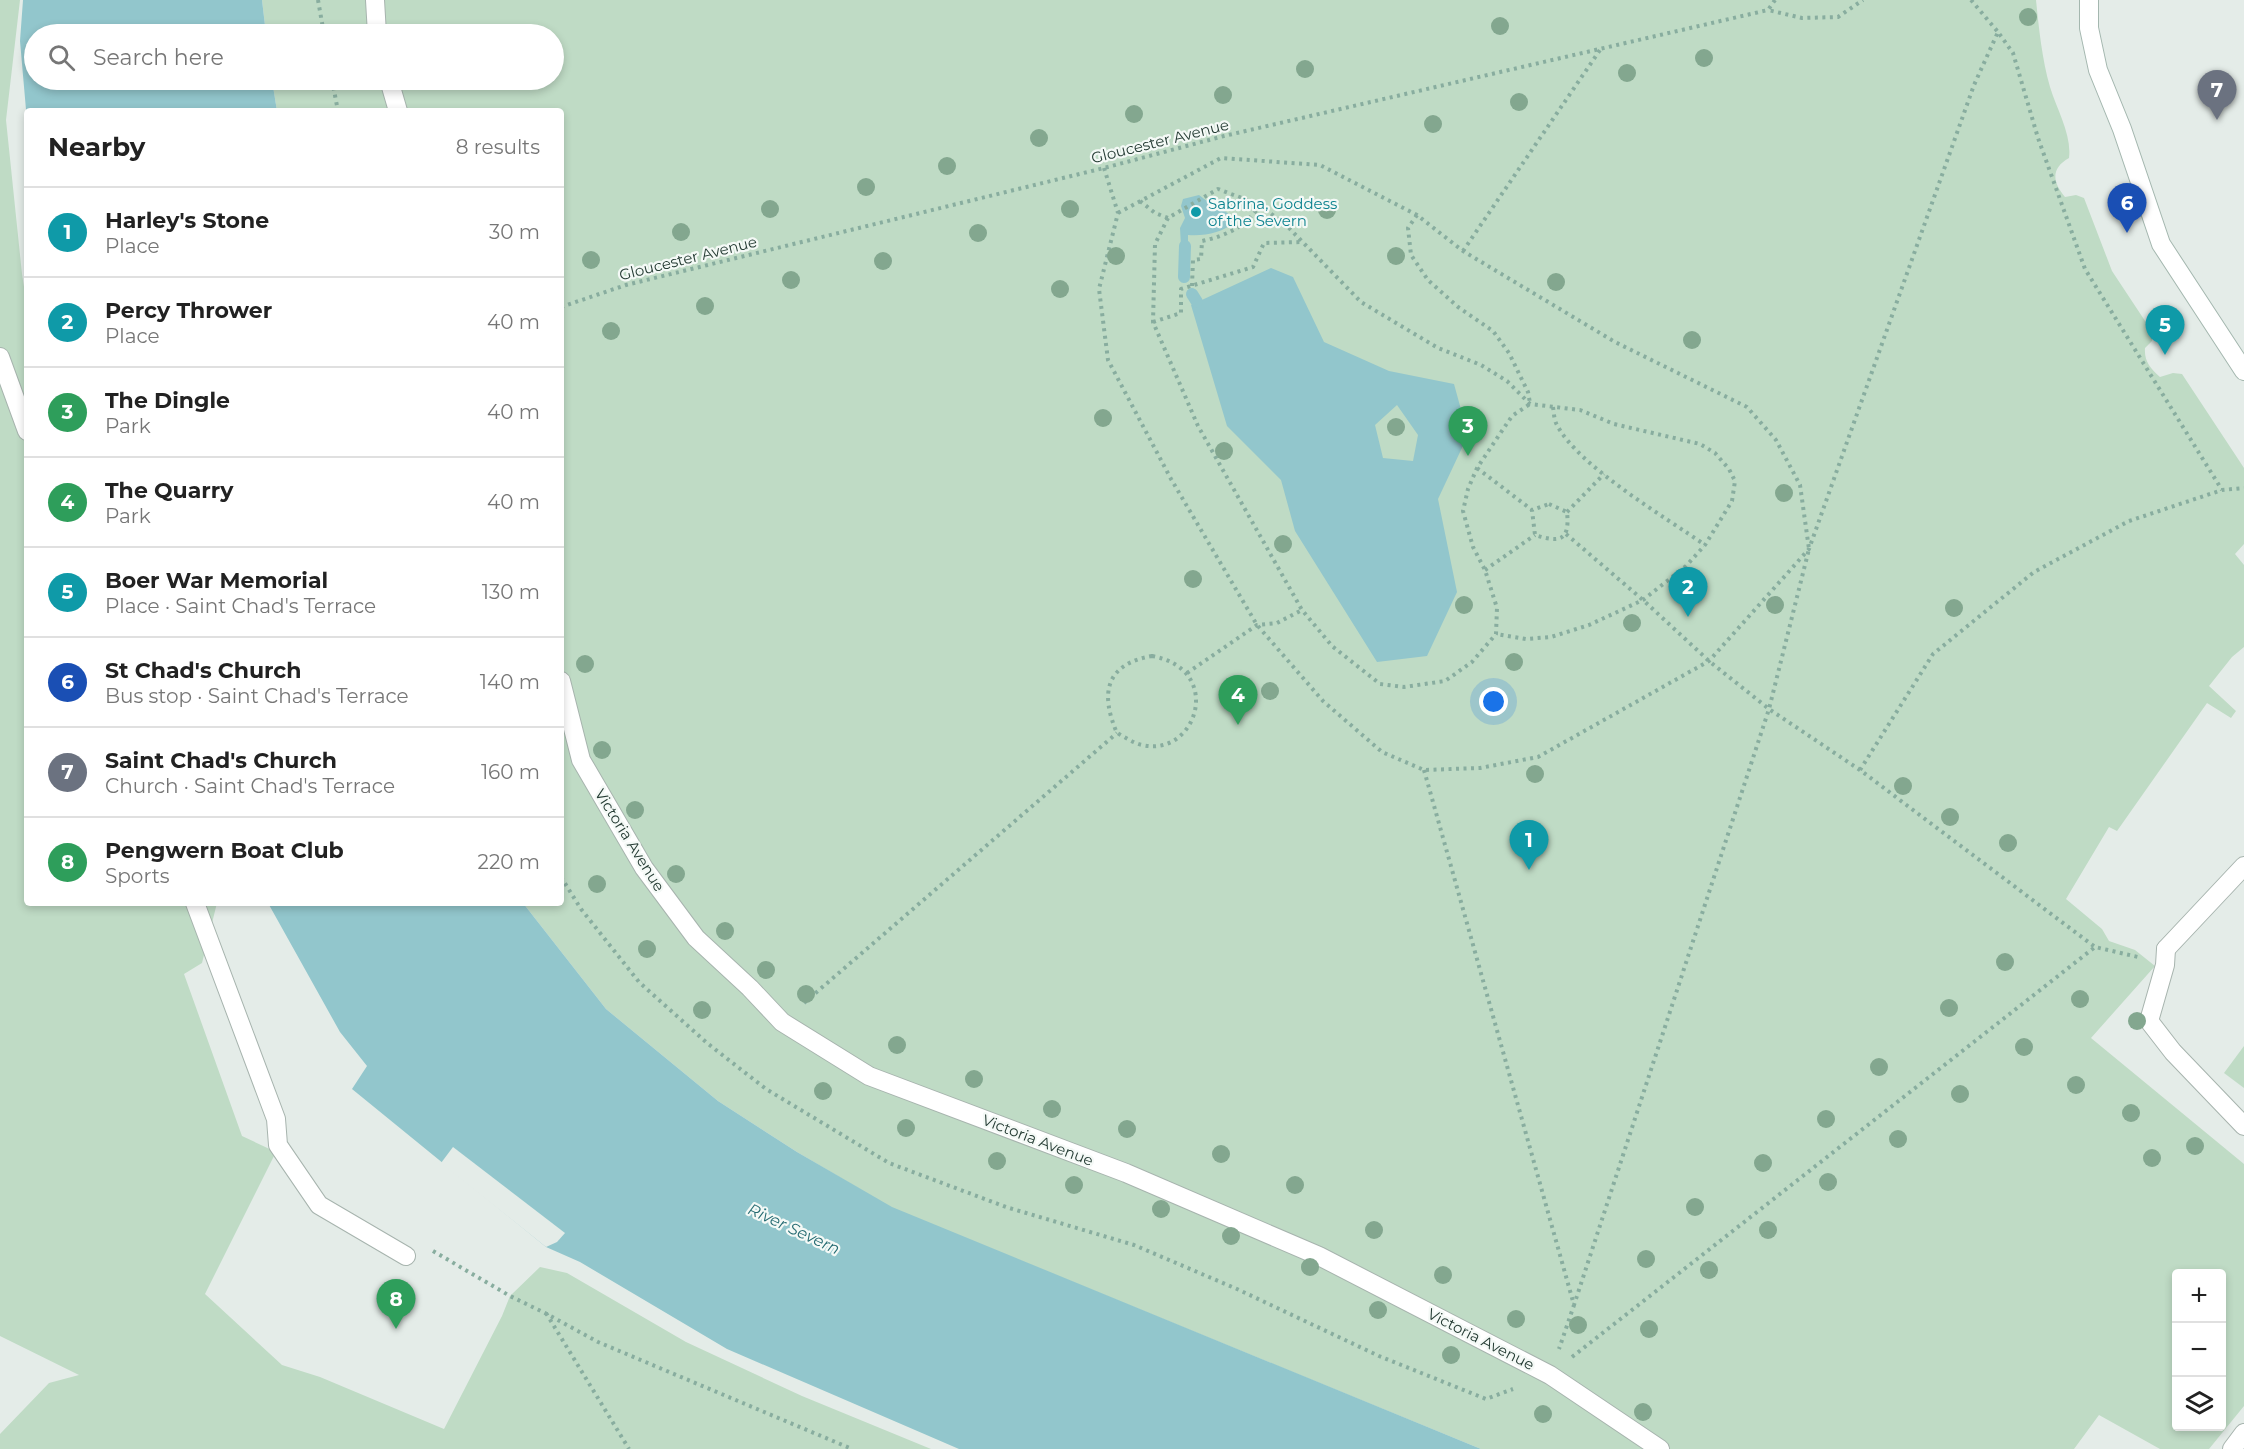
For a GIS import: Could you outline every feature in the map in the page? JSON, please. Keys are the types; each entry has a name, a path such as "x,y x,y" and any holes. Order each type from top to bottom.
{"street":[{"path":"375,0 376,24"},
{"path":"2090,0 2089,28 2098,70 2161,244 2244,370"},
{"path":"392,90 397,108"},
{"path":"0,357 24,423"},
{"name":"Victoria Avenue","path":"564,693 581,760 644,868 696,938 750,988 782,1022 869,1076 1126,1173 1319,1256 1550,1375 1660,1449"},
{"path":"2244,866 2166,949 2165,964 2149,1022 2173,1052 2244,1126"},
{"path":"196,906 276,1119 278,1145 319,1205 406,1256"},
{"path":"2232,1449 2244,1433"}],"path":[{"path":"318,0 322,24"},
{"path":"1768,10 1775,0"},
{"name":"Gloucester Avenue","path":"564,306 626,285 1104,168 1224,136 1768,10 1802,18 1838,17 1863,0"},
{"path":"1971,0 2013,53 2037,138 2085,269 2222,490"},
{"path":"1550,1375 1769,709 1809,549 1974,85 1998,32"},
{"path":"1463,251 1600,50"},
{"path":"334,90 337,108"},
{"path":"1118,213 1221,158 1320,165 1418,215 1463,251 1615,342 1747,407 1776,440 1800,485 1809,549"},
{"path":"1104,168 1118,213 1099,288 1108,360 1171,479 1257,625 1323,701 1382,752 1424,770 1480,768 1538,757 1708,661 1809,549"},
{"path":"1496,634 1526,639 1551,638 1588,625 1643,600 1686,566 1705,545 1732,501 1735,481 1729,469 1714,453 1700,444 1614,424 1580,410 1530,404 1508,381 1481,365 1438,348 1361,302 1303,242 1260,205 1218,189 1206,198 1167,218 1155,244 1153,322 1198,426 1302,610 1332,646 1380,684 1404,687 1445,681 1472,662 1496,634 1497,608 1485,570 1473,547 1464,511 1468,489 1477,468 1512,416 1530,404"},
{"path":"1140,201 1155,213 1167,218"},
{"path":"1193,286 1193,260 1202,259 1202,241 1222,237 1242,226 1260,205"},
{"path":"1418,215 1408,228 1411,255 1428,280 1458,307 1493,331 1509,353 1528,392 1530,404"},
{"path":"1153,322 1181,313 1181,289 1252,267 1264,243 1303,242"},
{"path":"1553,407 1555,423 1569,443 1604,474 1705,545"},
{"path":"1477,468 1532,510 1535,536"},
{"path":"1485,570 1535,536 1560,540 1566,534 1567,512 1604,474"},
{"path":"1860,770 1933,654 2034,572 2129,521 2222,490 2244,488"},
{"path":"1532,510 1549,504 1567,512"},
{"path":"1566,534 1643,600 1708,661 1769,709 1860,770 2095,947 2146,959 2166,949"},
{"path":"1186,673 1257,625 1277,623 1302,610"},
{"path":"1152,656 1165,658 1177,664 1186,673 1194,684 1197,698 1196,711 1191,723 1182,734 1171,742 1144,746 1117,733 1108,711 1107,697 1113,678 1127,664 1139,658 1152,656"},
{"path":"782,1022 1117,733"},
{"path":"1424,770 1574,1305"},
{"path":"564,882 581,909 639,982 707,1043 766,1089 889,1162 1006,1207 1134,1245 1237,1289 1379,1356 1486,1399 1550,1375 2095,947"},
{"path":"430,1250 510,1296 598,1342 852,1449"},
{"path":"545,1313 629,1449"}],"green space":[{"path":"0,0 20,0 6,120 24,287 24,906 216,906 202,963 184,974 242,1136 276,1152 205,1294 282,1365 320,1377 444,1429 510,1296 540,1267 567,1273 686,1342 802,1396 931,1449 0,1449 0,1434 49,1383 79,1375 0,1336"},
{"path":"262,0 2036,0 2047,76 2068,140 2069,158 2056,171 2058,186 2065,197 2076,195 2084,198 2112,271 2153,333 2152,341 2145,348 2148,364 2160,377 2173,373 2182,374 2244,468 2244,544 2235,554 2244,565 2244,647 2232,657 2209,686 2236,711 2231,718 2207,703 2117,831 2109,827 2066,899 2102,929 2109,941 2135,950 2155,966 2091,1038 2244,1164 2244,1406 2226,1428 2226,1269 2172,1269 2172,1431 2224,1431 2209,1449 2160,1449 2099,1415 2074,1449 1481,1449 892,1208 797,1152 718,1101 606,1009 525,906 564,906 564,108 277,108 274,90 564,90 564,24 265,24"},
{"path":"2244,1046 2244,1088 2224,1073"}],"water":[{"path":"23,0 262,0 265,24 24,24 24,87 20,41"},
{"path":"24,90 274,90 277,108 26,108"},
{"path":"1199,195 1236,221 1214,233 1188,235 1188,246 1181,246 1180,228 1185,218 1181,206 1183,199"},
{"path":"1271,268 1293,277 1324,342 1389,371 1454,384 1468,435 1438,499 1457,592 1427,656 1377,662 1295,531 1281,480 1227,426 1191,305","holes":["1397,405 1418,435 1413,461 1383,458 1375,425"]},
{"name":"River Severn","path":"270,906 525,906 606,1009 718,1101 797,1152 892,1207 1481,1449 959,1449 727,1349 580,1262 546,1247 352,1089 367,1066 340,1032"}],"pier":[{"path":"453,1147 565,1233 557,1242 546,1247 441,1163"}],"waterway":[{"path":"1184,277 1185,246"},
{"path":"1192,294 1197,302"}],"place":[{"name":"Saint Chad's Church","path":"2217,120"},
{"name":"Sabrina, Goddess of the Severn","path":"1196,212"},
{"name":"St Chad's Church","path":"2127,233"},
{"name":"Boer War Memorial","path":"2165,355"},
{"name":"The Dingle","path":"1468,456"},
{"name":"Percy Thrower","path":"1688,617"},
{"name":"The Quarry","path":"1238,725"},
{"name":"Harley's Stone","path":"1529,870"},
{"name":"Pengwern Boat Club","path":"396,1329"}]}
